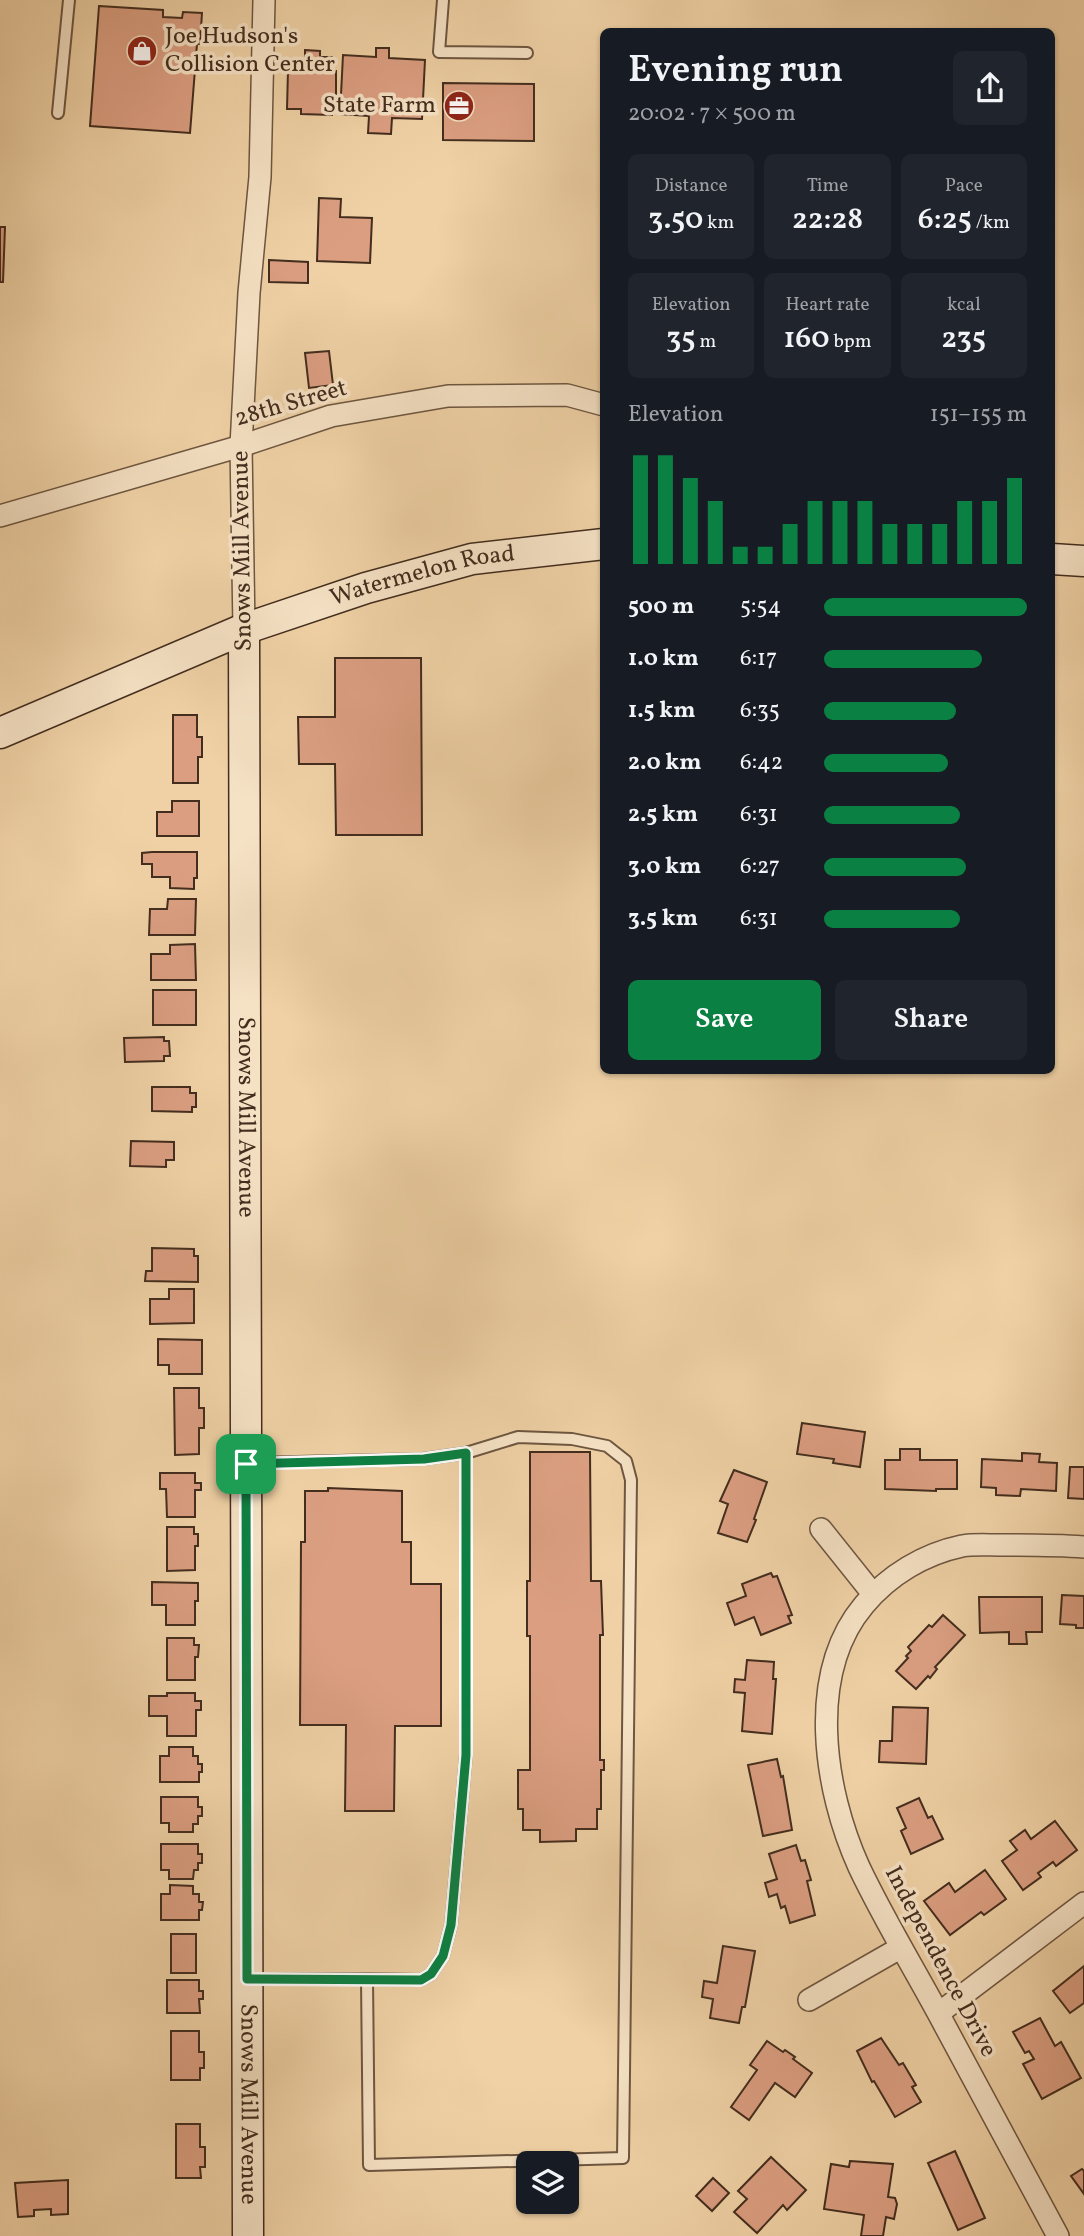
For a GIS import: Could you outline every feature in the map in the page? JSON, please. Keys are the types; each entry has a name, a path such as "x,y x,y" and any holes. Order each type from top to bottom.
{"main road":[{"name":"Watermelon Road","path":"0,733 244,629 366,588 472,559 600,544"},
{"path":"1055,559 1084,561"},
{"name":"Snows Mill Avenue","path":"244,629 248,2236"}],"street":[{"name":"Snows Mill Avenue","path":"244,629 241,446 248,293 260,177 264,0"},
{"name":"28th Street","path":"0,516 241,446 331,416 448,396 567,395 600,404"},
{"path":"821,1529 873,1594"},
{"name":"Independence Drive","path":"1058,2236 939,2013 900,1948 858,1865 833,1785 827,1740 827,1697 836,1652 852,1620 873,1594 912,1564 936,1553 966,1545 1084,1547"},
{"path":"939,2013 1084,1903"},
{"path":"809,2000 900,1948"}],"lane":[{"path":"58,113 69,0"},
{"path":"443,0 439,52 527,53"},
{"path":"246,1464 424,1459 466,1453 518,1437 572,1439 607,1446 626,1461 631,1480 623,2158 369,2165 367,1979"},
{"path":"247,1979 421,1980 431,1974 443,1956 451,1925 466,1755 466,1453"}],"building":[{"path":"99,6 163,10 163,17 182,18 183,12 202,13 190,133 90,126"},
{"path":"376,48 389,48 389,58 425,60 422,119 392,118 391,134 368,133 369,116 340,114 343,55 376,57"},
{"path":"305,50 320,51 320,57 332,57 331,71 336,71 336,107 333,107 332,115 301,114 301,109 287,109 288,70 293,71 293,59 305,59"},
{"path":"443,83 534,84 534,141 443,140"},
{"path":"319,198 341,199 340,217 372,218 370,263 317,261"},
{"path":"0,227 5,227 3,282 0,282"},
{"path":"269,260 308,262 308,283 269,282"},
{"path":"329,351 333,385 309,388 305,353"},
{"path":"335,658 421,658 422,835 336,835 335,764 299,764 298,717 335,717"},
{"path":"173,715 197,715 197,737 202,737 202,757 198,757 198,783 173,783"},
{"path":"172,801 199,801 199,836 157,836 157,812 172,812"},
{"path":"197,852 197,878 194,878 194,889 170,888 170,877 152,877 152,864 142,864 142,853"},
{"path":"168,899 196,899 195,935 149,935 150,909 167,909"},
{"path":"195,944 196,980 151,980 151,954 170,954 170,945"},
{"path":"153,990 196,990 196,1025 153,1025"},
{"path":"164,1037 164,1041 169,1041 170,1056 164,1056 164,1061 125,1062 124,1038"},
{"path":"152,1087 190,1087 190,1093 196,1093 196,1107 192,1107 192,1112 152,1111"},
{"path":"131,1141 174,1142 174,1160 166,1160 166,1167 130,1166"},
{"path":"152,1248 194,1249 194,1256 198,1256 198,1282 145,1281 146,1271 152,1271"},
{"path":"169,1289 194,1289 194,1323 150,1324 150,1299 169,1299"},
{"path":"158,1339 202,1340 202,1374 169,1374 169,1365 158,1365"},
{"path":"174,1388 199,1388 199,1408 204,1408 204,1428 199,1428 199,1454 175,1455"},
{"path":"802,1423 865,1432 860,1467 833,1463 834,1459 797,1454"},
{"path":"900,1449 920,1449 920,1460 957,1460 957,1489 885,1489 885,1460 900,1460"},
{"path":"530,1452 590,1452 591,1581 601,1581 603,1635 600,1635 600,1760 604,1760 604,1770 601,1770 601,1809 597,1809 597,1829 576,1829 576,1841 540,1842 540,1830 523,1830 523,1809 518,1809 518,1770 530,1770 530,1636 527,1636 527,1581 530,1581"},
{"path":"1022,1453 1040,1454 1039,1462 1057,1463 1056,1491 1021,1489 1020,1496 996,1495 996,1488 981,1487 982,1459 1022,1461"},
{"path":"1070,1467 1084,1467 1084,1499 1068,1498"},
{"path":"734,1470 767,1482 747,1542 718,1533 728,1504 720,1501"},
{"path":"160,1473 195,1473 195,1483 201,1483 201,1490 195,1490 195,1517 167,1517 166,1489 160,1489"},
{"path":"328,1488 402,1491 402,1542 411,1542 411,1584 441,1584 441,1726 395,1726 394,1811 345,1811 346,1725 300,1725 301,1542 305,1542 305,1491 328,1491"},
{"path":"167,1527 194,1527 194,1534 198,1534 195,1570 167,1571"},
{"path":"771,1573 773,1577 777,1576 792,1615 788,1616 791,1623 761,1635 754,1617 735,1625 727,1603 746,1596 742,1584"},
{"path":"152,1582 198,1583 195,1625 166,1625 166,1605 152,1605"},
{"path":"1062,1595 1084,1596 1084,1628 1060,1624"},
{"path":"979,1597 1042,1597 1042,1632 1026,1632 1027,1644 1009,1644 1009,1632 980,1633"},
{"path":"943,1615 965,1635 935,1667 937,1669 930,1678 928,1676 916,1689 896,1671 908,1658 906,1656 911,1651 908,1647"},
{"path":"167,1638 194,1638 194,1645 199,1645 198,1657 195,1657 195,1680 167,1680"},
{"path":"747,1660 774,1662 773,1679 776,1679 772,1734 742,1731 745,1693 734,1692 735,1679 745,1680"},
{"path":"167,1693 195,1693 195,1701 201,1701 201,1710 196,1710 196,1736 167,1736 167,1716 149,1716 149,1696 167,1696"},
{"path":"893,1707 928,1708 926,1764 879,1762 880,1741 892,1741"},
{"path":"169,1747 193,1747 193,1756 198,1756 198,1764 202,1764 199,1782 160,1782 160,1756 169,1756"},
{"path":"777,1759 781,1777 783,1776 792,1830 763,1836 748,1765"},
{"path":"161,1797 198,1797 202,1816 198,1816 198,1824 193,1824 193,1832 169,1832 169,1823 161,1823"},
{"path":"919,1798 928,1818 932,1816 943,1839 911,1854 901,1831 906,1828 897,1808"},
{"path":"1055,1821 1077,1850 1056,1866 1053,1862 1038,1873 1041,1877 1023,1890 1002,1861 1017,1850 1010,1841 1025,1830 1031,1839"},
{"path":"161,1844 198,1844 202,1863 198,1863 198,1870 194,1870 193,1879 169,1879 169,1870 161,1870"},
{"path":"796,1845 801,1861 805,1860 811,1880 807,1881 815,1915 790,1923 785,1906 781,1908 777,1894 769,1897 765,1883 777,1879 769,1854"},
{"path":"985,1870 1006,1899 984,1915 981,1912 950,1935 924,1901 949,1883 955,1892"},
{"path":"170,1885 193,1886 193,1894 199,1894 199,1902 203,1902 202,1910 199,1910 199,1920 161,1920 161,1894 170,1894"},
{"path":"171,1934 196,1934 196,1973 171,1973"},
{"path":"723,1946 755,1951 745,2007 742,2007 739,2023 710,2018 713,1999 702,1997 704,1981 717,1983"},
{"path":"1084,1966 1084,2003 1070,2013 1053,1991"},
{"path":"167,1980 199,1980 199,1991 203,1991 203,1999 199,1999 200,2013 167,2013"},
{"path":"1040,2018 1055,2046 1061,2042 1081,2078 1042,2099 1023,2064 1034,2059 1029,2051 1025,2053 1013,2032"},
{"path":"171,2031 199,2031 199,2052 204,2052 204,2068 200,2068 200,2080 171,2080"},
{"path":"881,2038 899,2065 903,2063 916,2085 912,2087 921,2102 895,2117 874,2081 872,2082 857,2051"},
{"path":"767,2041 795,2057 793,2059 812,2073 795,2097 775,2083 749,2120 731,2107 757,2070 750,2065"},
{"path":"176,2124 200,2124 200,2147 205,2147 205,2167 200,2167 201,2178 176,2178"},
{"path":"955,2151 985,2218 958,2230 928,2163"},
{"path":"771,2157 806,2190 787,2210 783,2205 757,2233 734,2212 747,2199 738,2191"},
{"path":"850,2161 893,2164 888,2197 895,2198 897,2204 894,2219 886,2217 883,2236 861,2236 864,2215 824,2209 831,2164 849,2167"},
{"path":"1082,2169 1084,2171 1084,2194 1071,2176"},
{"path":"713,2178 729,2193 712,2211 696,2196"},
{"path":"68,2180 68,2214 51,2215 51,2209 34,2210 34,2216 18,2217 15,2183"}],"place":[{"name":"Joe Hudson's Collision Center","path":"142,51"},
{"name":"State Farm","path":"459,106"}],"route":[{"path":"466,1453 466,1755 451,1925 443,1956 431,1974 421,1980 247,1979 246,1464 424,1459 466,1453"}]}
